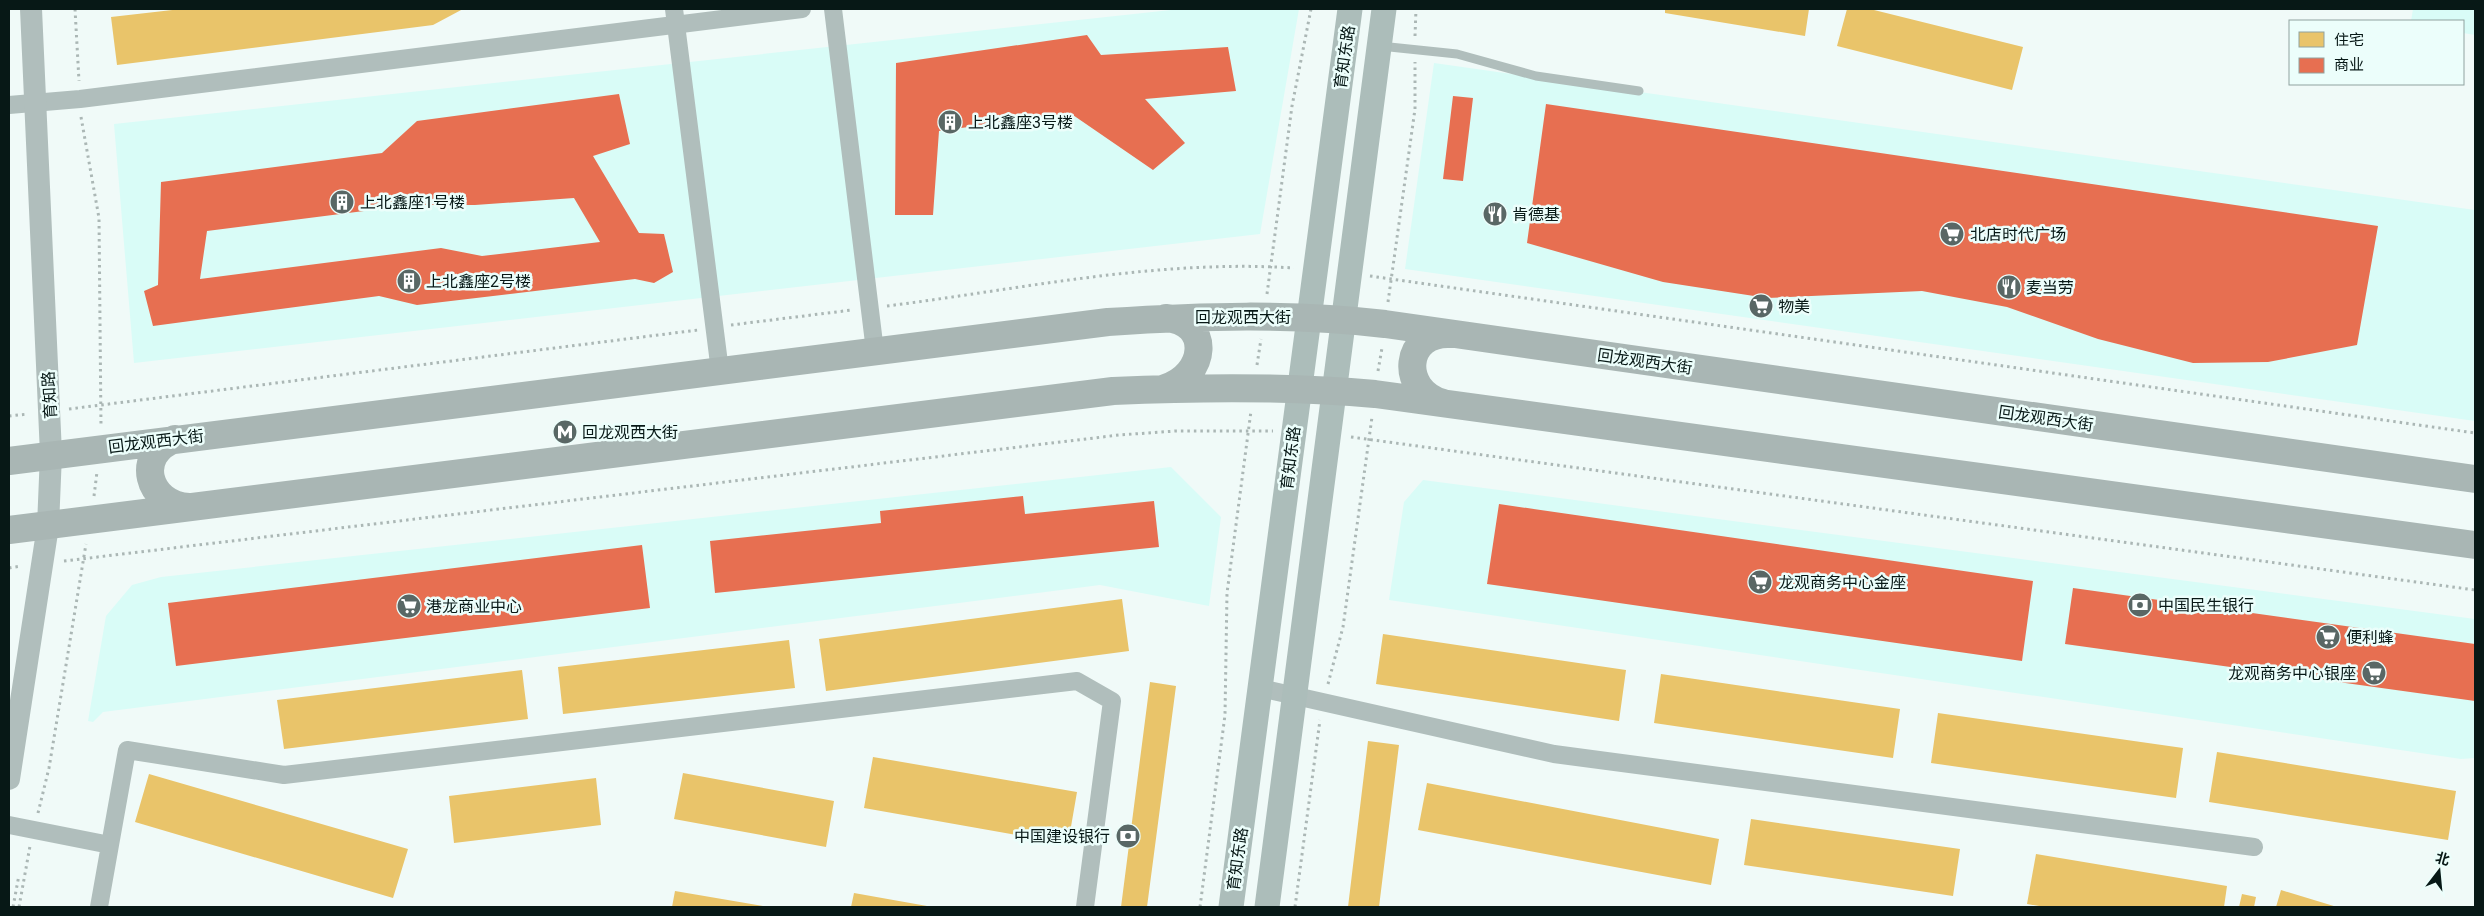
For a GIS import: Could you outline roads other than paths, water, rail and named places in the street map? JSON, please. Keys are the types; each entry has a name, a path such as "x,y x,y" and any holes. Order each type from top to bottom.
{"main road":[{"name":"育知东路","path":"1231,907 1350,9"},
{"name":"育知东路","path":"1267,907 1384,9"},
{"name":"回龙观西大街","path":"9,460 1108,322 1244,315 1309,317 1385,324 2475,479"},
{"path":"1165,318 1178,320 1189,328 1197,341 1199,355 1188,376 1165,388"},
{"path":"1444,403 1430,398 1418,387 1411,365 1416,351 1426,341 1438,334 1452,334"},
{"path":"9,530 1113,391 1232,386 1300,388 1375,394 2475,545"},
{"path":"175,439 164,444 155,454 150,468 151,483 154,490 166,500 183,507 192,508"}],"street":[{"name":"育知路","path":"9,779 48,526 51,454 31,9"},
{"path":"9,105 675,17 802,9"},
{"path":"833,9 876,351"},
{"path":"675,17 720,370"},
{"path":"99,907 127,750 284,775 1077,682 1112,701 1085,907"},
{"path":"1260,688 1554,754 2254,847"},
{"path":"9,824 110,845"}],"lane":[{"path":"1380,46 1414,48 1457,54 1536,76 1639,91"}],"place":[{"name":"上北鑫座3号楼","path":"950,122"},
{"name":"上北鑫座1号楼","path":"342,202"},
{"name":"肯德基","path":"1495,214"},
{"name":"北店时代广场","path":"1952,234"},
{"name":"上北鑫座2号楼","path":"409,281"},
{"name":"麦当劳","path":"2009,287"},
{"name":"物美","path":"1761,306"},
{"name":"回龙观西大街","path":"565,432"},
{"name":"龙观商务中心金座","path":"1760,582"},
{"name":"中国民生银行","path":"2140,605"},
{"name":"港龙商业中心","path":"409,606"},
{"name":"便利蜂","path":"2328,637"},
{"name":"龙观商务中心银座","path":"2374,673"},
{"name":"中国建设银行","path":"1128,836"}]}
